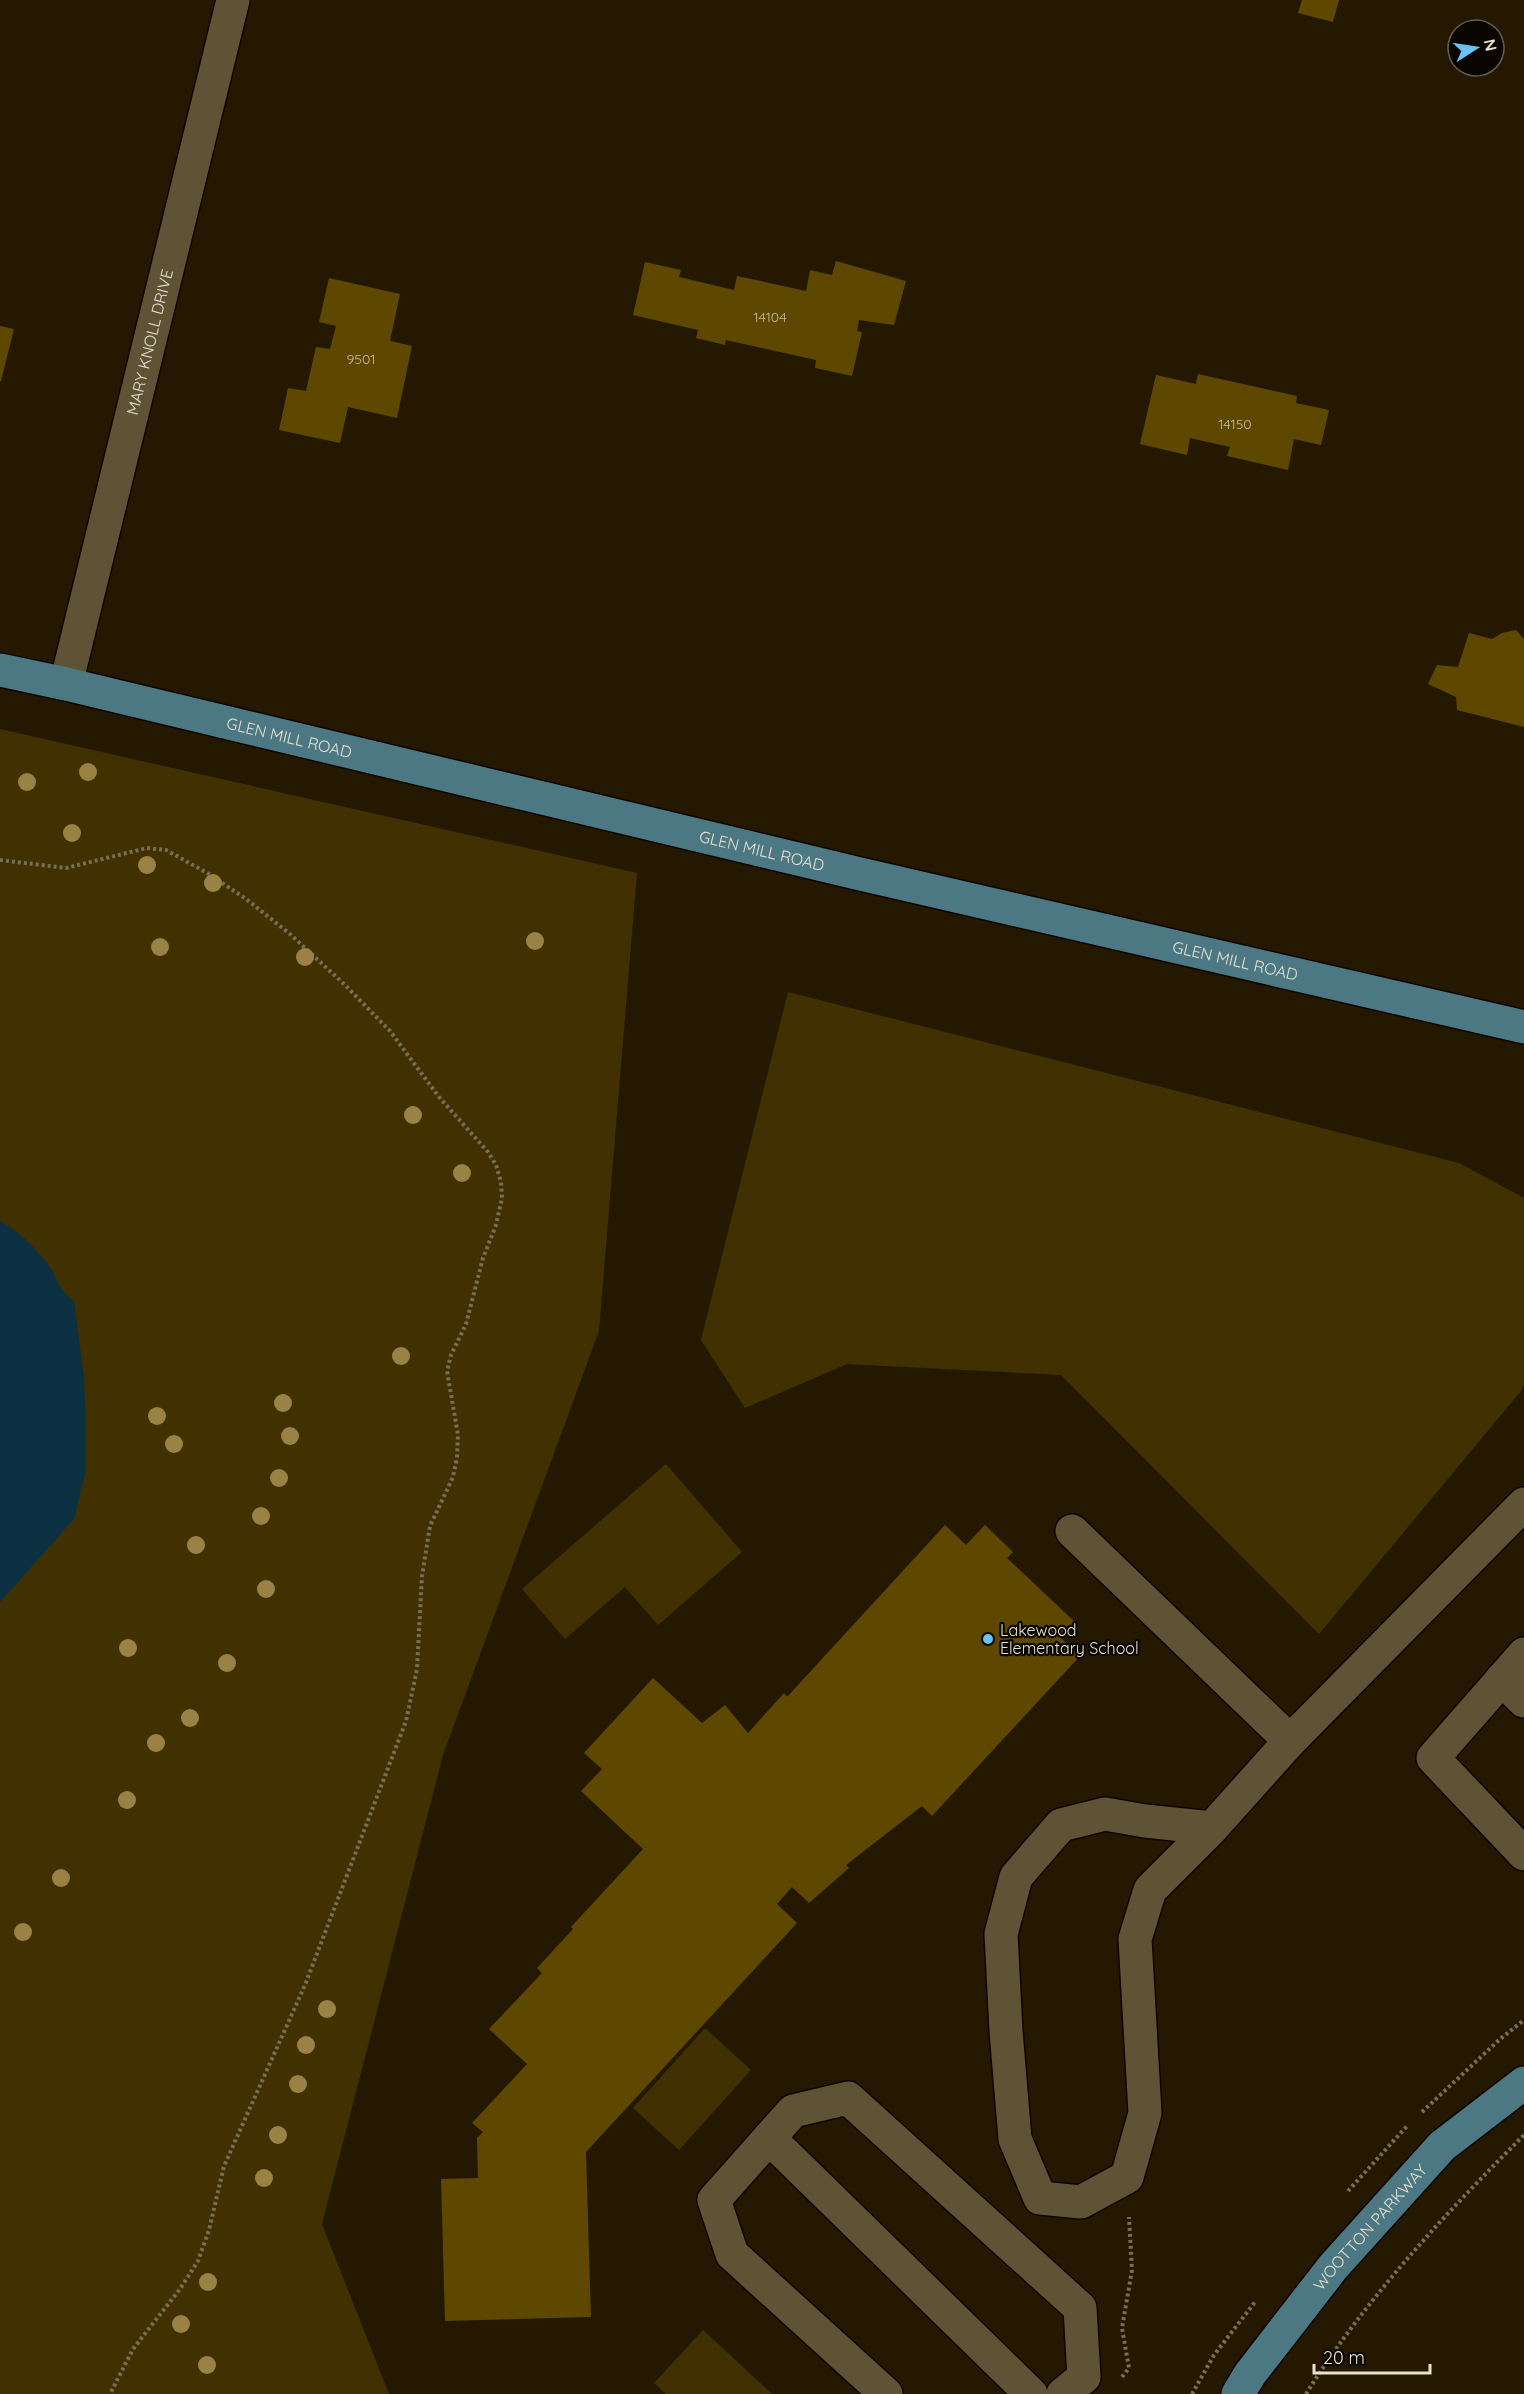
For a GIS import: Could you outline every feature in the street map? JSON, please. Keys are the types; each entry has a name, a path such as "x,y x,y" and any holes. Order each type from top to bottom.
{"main road":[{"name":"GLEN MILL ROAD","path":"0,670 786,856 1524,1027"},
{"name":"WOOTTON PARKWAY","path":"1238,2394 1250,2374 1333,2267 1442,2146 1524,2083"}],"street":[{"name":"MARY KNOLL DRIVE","path":"66,684 233,0"},
{"path":"1212,1828 1105,1814 1061,1825 1016,1877 1001,1934 1006,2031 1015,2139 1040,2198 1081,2202 1128,2177 1145,2113 1135,1939 1150,1890 1212,1828 1290,1741 1524,1504"},
{"path":"1072,1531 1290,1741"},
{"path":"1524,1654 1513,1690 1433,1758 1524,1854"},
{"path":"886,2394 732,2254 714,2200 793,2111 848,2098 1080,2308 1084,2377 1063,2394"},
{"path":"769,2138 1031,2394"}],"path":[{"path":"0,860 66,868 147,848 166,850 209,874 246,899 290,934 382,1024 460,1123 488,1152 496,1165 501,1182 502,1198 496,1225 483,1258 466,1324 450,1355 447,1371 458,1435 457,1458 453,1477 430,1526 422,1576 417,1669 406,1721 305,1985 224,2166 209,2230 198,2261 180,2289 133,2349 110,2394"},
{"path":"1306,2394 1328,2359 1404,2260 1524,2135"},
{"path":"1115,2385 1128,2368 1122,2328 1132,2270 1128,2177"}],"shaded area":[{"path":"0,729 637,873 599,1331 443,1755 322,2224 389,2394 0,2394"},
{"path":"788,992 1459,1163 1524,1198 1524,1385 1521,1391 1319,1634 1061,1375 847,1364 745,1408 701,1340"},
{"path":"666,1464 742,1552 658,1625 625,1587 565,1639 522,1589"},
{"path":"705,2028 751,2070 679,2150 633,2108"},
{"path":"703,2330 772,2394 666,2394 654,2383"}],"water":[{"path":"0,1221 19,1234 37,1251 51,1269 58,1283 74,1301 84,1378 86,1470 74,1519 0,1602"}],"building":[{"path":"1302,0 1339,0 1333,22 1298,13"},
{"path":"836,261 906,281 894,325 859,320 857,331 862,332 852,376 815,368 816,360 726,340 725,345 696,338 698,330 633,315 645,262 681,270 679,277 734,290 737,276 806,291 810,270 832,275"},
{"path":"329,278 400,294 390,341 412,346 397,418 348,407 340,443 279,430 288,388 306,391 316,347 330,349 336,326 319,322"},
{"path":"0,326 14,329 1,381 0,381"},
{"path":"1198,374 1297,396 1296,403 1329,410 1321,445 1294,439 1288,470 1227,456 1230,447 1190,438 1187,455 1140,444 1156,375 1196,384"},
{"path":"1516,630 1524,639 1524,727 1457,710 1456,697 1428,684 1437,665 1458,667 1469,633 1492,639 1502,633"},
{"path":"945,1525 966,1545 985,1525 1013,1552 1007,1558 1075,1622 1061,1638 1080,1656 932,1816 922,1806 846,1865 849,1868 809,1903 792,1887 777,1904 797,1923 586,2152 591,2317 445,2321 441,2179 478,2178 477,2138 483,2132 472,2123 527,2064 489,2029 542,1973 537,1968 573,1929 571,1927 643,1849 581,1791 602,1769 584,1753 653,1678 702,1723 725,1705 748,1733 784,1693 787,1697"}],"place":[{"name":"Lakewood Elementary School","path":"988,1639"}]}
